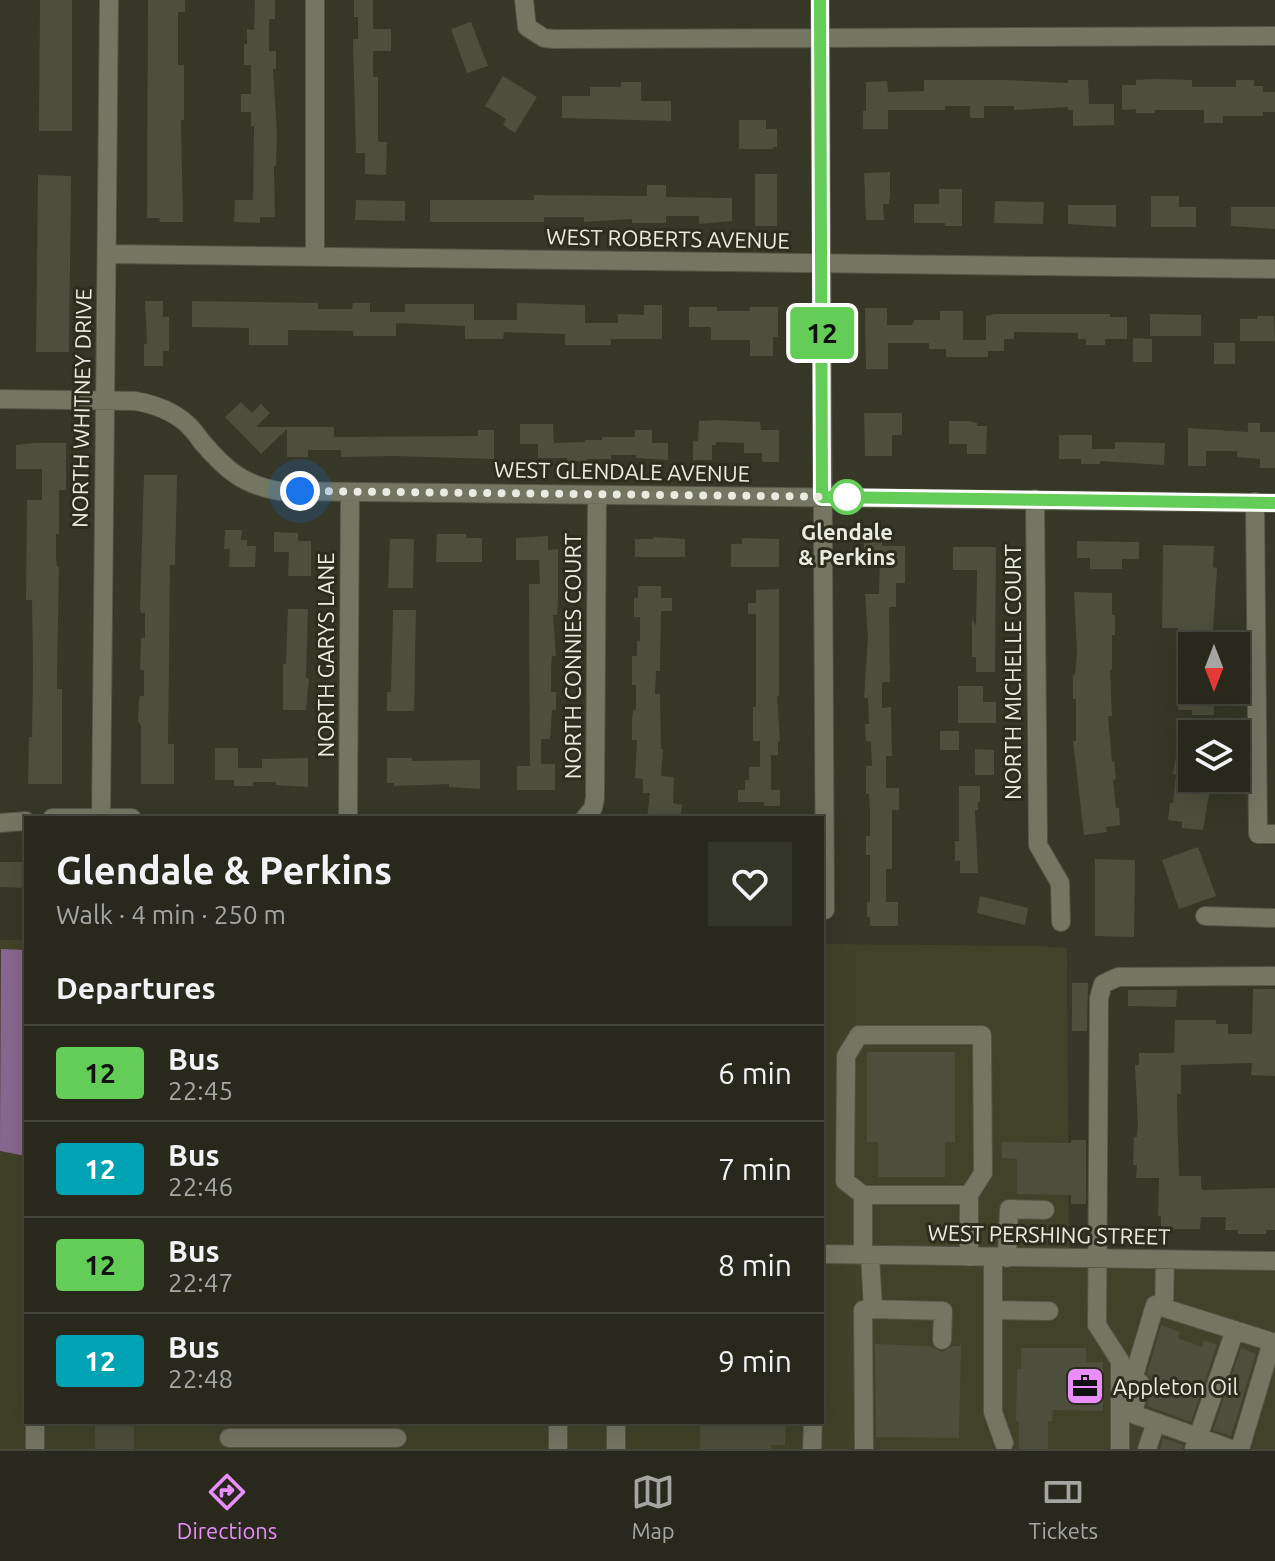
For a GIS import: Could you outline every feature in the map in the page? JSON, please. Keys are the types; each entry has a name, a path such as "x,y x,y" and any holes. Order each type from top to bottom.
{"street":[{"name":"NORTH WHITNEY DRIVE","path":"101,816 109,0"},
{"path":"315,0 315,257"},
{"path":"524,0 527,27 534,34 554,39 1275,36"},
{"path":"820,0 825,910"},
{"name":"WEST ROBERTS AVENUE","path":"108,254 1275,269"},
{"name":"WEST GLENDALE AVENUE","path":"0,399 105,400 150,404 187,423 223,466 250,484 279,491 1275,503"},
{"name":"NORTH GARYS LANE","path":"348,816 350,492"},
{"name":"NORTH CONNIES COURT","path":"587,816 595,798 597,495"},
{"name":"NORTH MICHELLE COURT","path":"1035,499 1038,845 1060,883 1061,922"},
{"path":"1255,502 1266,684 1266,834"},
{"path":"0,823 24,821"},
{"path":"1205,916 1275,918"},
{"path":"1120,1449 1120,1361 1097,1325 1099,998 1103,984 1118,977 1275,976"},
{"path":"969,1195 863,1195 845,1181 846,1056 859,1035 982,1035 983,1173 969,1195 969,1257"},
{"path":"863,1195 873,1309"},
{"path":"1004,1443 993,1412 995,1310 1000,1258 1009,1209 1045,1210"},
{"name":"WEST PERSHING STREET","path":"824,1254 1275,1261"},
{"path":"1164,1308 1165,1260"},
{"path":"1231,1449 1196,1443 1133,1414 1140,1383 1133,1379 1155,1305 1272,1342 1240,1449"},
{"path":"864,1449 863,1310 943,1311 942,1340"},
{"path":"995,1310 1049,1311"},
{"path":"1196,1443 1235,1330"},
{"path":"1147,1449 1156,1422"},
{"path":"35,1424 35,1449"},
{"path":"558,1424 558,1449"},
{"path":"616,1424 616,1449"},
{"path":"812,1449 813,1424"},
{"path":"229,1438 397,1436"}],"shaded area":[{"path":"0,940 24,940 24,1424 824,1424 824,944 1067,948 1069,1258 1275,1261 1275,1449 0,1449"},
{"path":"1,949 24,950 24,1156 0,1151"}],"building":[{"path":"40,0 72,0 72,131 39,131"},
{"path":"148,0 185,0 185,12 178,12 178,65 184,65 184,120 181,120 183,222 160,222 159,218 147,218"},
{"path":"255,0 275,0 275,19 269,19 269,51 276,51 276,69 273,69 277,134 275,217 260,217 260,223 234,222 235,200 253,200 254,126 251,126 251,112 241,112 241,94 251,94 251,65 244,65 244,44 247,44 247,29 254,30"},
{"path":"354,0 373,0 373,29 391,29 391,51 373,51 373,77 378,77 378,142 387,142 386,175 365,174 365,153 356,153 353,39 358,39 358,17 354,17"},
{"path":"471,22 488,66 467,73 451,29"},
{"path":"503,76 537,97 515,133 503,125 506,119 485,106"},
{"path":"924,80 1068,83 1068,80 1088,80 1089,104 1114,104 1114,125 1073,126 1073,110 1068,110 1068,107 1014,110 1014,106 984,106 984,118 970,118 970,106 945,106 945,110 888,110 888,129 863,129 866,82 887,81 888,92 924,91"},
{"path":"1136,80 1192,80 1192,87 1236,87 1236,80 1254,80 1254,86 1263,86 1263,92 1275,92 1275,112 1263,112 1263,116 1223,116 1223,123 1204,123 1204,110 1136,113 1136,109 1122,110 1122,85 1136,85"},
{"path":"621,82 641,82 641,101 671,101 671,121 562,118 562,96 590,96 590,87 621,87"},
{"path":"739,120 766,120 766,129 777,129 777,147 739,149"},
{"path":"890,172 889,204 883,204 884,220 866,220 864,173"},
{"path":"755,174 777,174 777,226 755,226"},
{"path":"38,175 71,176 69,352 36,352"},
{"path":"647,185 666,185 666,197 732,198 732,221 699,224 699,216 666,216 666,223 632,223 632,219 584,222 584,217 544,217 544,222 430,222 430,200 534,200 534,195 647,196"},
{"path":"939,189 962,189 962,226 914,223 914,204 939,204"},
{"path":"1151,196 1179,196 1179,207 1196,207 1196,227 1151,227"},
{"path":"356,200 405,201 405,221 355,220"},
{"path":"995,201 1044,202 1043,224 994,223"},
{"path":"1068,205 1116,205 1116,227 1068,224"},
{"path":"1231,207 1275,207 1275,229 1231,226"},
{"path":"145,301 163,301 163,317 169,317 169,351 163,351 163,366 144,366 144,344 147,344"},
{"path":"192,301 318,303 318,309 352,309 353,303 370,303 370,312 405,312 405,304 474,304 474,320 517,320 517,303 585,305 585,323 618,323 618,314 644,315 644,305 662,305 662,339 611,339 611,345 565,345 565,334 504,332 503,339 465,339 465,326 396,323 396,336 353,336 353,331 288,330 288,345 249,345 249,328 192,327"},
{"path":"689,307 750,311 750,307 778,307 778,337 773,337 773,356 750,356 750,340 711,340 711,327 689,327"},
{"path":"865,308 887,308 887,325 912,325 914,320 940,320 940,311 963,311 963,340 986,340 986,316 995,314 1110,314 1110,317 1127,317 1127,339 1105,339 1105,345 1086,345 1086,339 1078,339 1078,333 1014,332 1014,339 1004,339 1004,351 988,351 988,357 946,357 946,349 929,349 929,343 888,343 888,369 866,369"},
{"path":"1150,314 1201,315 1201,336 1150,336"},
{"path":"1257,316 1274,316 1275,341 1240,341 1240,319 1257,319"},
{"path":"1133,338 1152,339 1152,362 1133,362"},
{"path":"1214,343 1235,343 1235,364 1214,364"},
{"path":"241,402 252,413 261,404 270,413 256,427 334,427 334,437 478,436 478,430 494,430 494,459 341,457 341,450 308,450 308,457 287,457 287,429 261,454 225,417"},
{"path":"864,413 902,413 902,435 892,435 892,456 865,456"},
{"path":"699,421 760,422 761,430 779,430 779,462 762,462 762,453 744,453 744,443 716,442 712,445 712,460 693,460 693,441 698,441"},
{"path":"949,421 969,421 977,423 977,426 987,426 986,454 967,454 967,444 949,444"},
{"path":"1248,423 1260,423 1260,432 1275,432 1275,468 1260,468 1260,459 1237,457 1237,451 1206,451 1206,466 1188,466 1188,428 1248,432"},
{"path":"520,424 553,424 554,443 602,440 602,437 635,437 635,430 652,430 652,443 668,443 668,460 636,458 636,455 611,455 611,459 587,461 538,458 538,444 520,444"},
{"path":"1059,435 1092,435 1092,449 1115,449 1115,442 1165,443 1164,465 1100,461 1100,464 1081,464 1081,459 1059,459"},
{"path":"66,443 66,490 59,490 59,534 56,534 59,567 57,689 62,689 62,784 28,784 33,668 32,600 26,600 27,500 42,500 42,469 16,469 16,445"},
{"path":"144,475 177,475 175,565 170,565 168,744 174,744 174,784 141,784 141,726 138,721 139,700 140,696 144,696 144,670 140,670 145,613 141,613 140,608"},
{"path":"225,530 242,530 241,540 247,540 247,546 256,546 255,567 229,567 230,549 224,549"},
{"path":"274,532 298,533 298,541 311,541 311,576 288,576 289,552 274,552"},
{"path":"437,534 466,534 466,538 482,538 482,562 436,562"},
{"path":"548,536 548,550 558,549 557,615 553,615 556,656 552,656 551,667 551,692 556,692 556,710 552,710 550,739 541,739 541,764 555,764 555,790 517,790 517,766 530,766 529,584 540,584 539,560 516,560 516,538"},
{"path":"742,538 779,539 779,567 731,567 731,544 742,544"},
{"path":"390,539 414,539 413,588 388,588"},
{"path":"635,539 685,539 685,557 635,557"},
{"path":"864,539 882,539 882,546 905,546 905,583 896,583 896,607 889,607 890,682 882,682 882,708 891,707 892,756 886,756 886,788 899,788 899,810 892,810 892,869 886,869 886,902 898,902 898,926 870,926 870,917 867,917 870,855 866,855 866,836 870,836 870,810 869,794 866,794 866,766 872,766 871,742 866,741 865,724 869,724 868,698 864,698 868,638 865,594 879,594 880,558 864,558"},
{"path":"1077,541 1139,542 1139,559 1122,559 1122,569 1090,569 1090,558 1077,558"},
{"path":"1163,545 1214,546 1213,567 1217,568 1213,632 1178,632 1178,628 1162,628"},
{"path":"953,547 996,547 995,672 976,672 976,657 972,657 972,619 976,626 977,570 953,570"},
{"path":"638,586 661,586 661,598 672,598 672,611 661,611 660,671 656,671 655,694 660,694 661,776 674,777 673,803 682,805 680,816 647,816 650,793 643,793 643,779 635,778 637,740 632,740 632,720 633,710 636,710 636,685 632,685 632,656 637,656 637,641 640,641 640,617 634,617 634,598 638,598"},
{"path":"779,589 777,696 780,741 778,755 771,755 771,790 780,790 780,806 764,806 764,802 738,802 738,790 745,790 745,780 749,780 749,767 760,767 760,741 753,741 756,614 748,614 748,603 756,603 756,590"},
{"path":"1074,592 1112,593 1112,615 1115,615 1110,670 1112,716 1108,716 1120,825 1106,827 1107,832 1084,835 1073,741 1076,741 1073,675 1077,652"},
{"path":"288,609 308,609 306,710 283,710"},
{"path":"393,610 416,610 414,711 387,711 387,692 391,692"},
{"path":"958,686 983,686 983,702 996,702 996,723 958,723"},
{"path":"1178,704 1214,704 1214,715 1192,715 1192,710 1178,710"},
{"path":"940,731 959,731 959,750 940,750"},
{"path":"1178,745 1178,792 1209,792 1203,830 1182,828 1182,822 1168,820 1170,803 1173,803 1176,775 1173,774"},
{"path":"215,748 238,748 238,768 262,768 262,759 308,758 308,787 276,785 276,782 234,786 234,780 215,780"},
{"path":"975,749 994,750 994,775 975,775"},
{"path":"387,758 412,758 412,761 480,760 480,789 449,787 449,784 394,786 394,783 387,783"},
{"path":"959,786 980,786 980,802 978,810 975,810 978,873 960,873 960,861 955,861 955,841 959,841"},
{"path":"1198,847 1216,896 1179,909 1162,860"},
{"path":"1095,859 1135,860 1134,937 1095,936"},
{"path":"0,862 24,862 24,888 0,887"},
{"path":"980,896 1028,908 1025,925 977,913"},
{"path":"1072,983 1088,983 1087,1031 1072,1031"},
{"path":"1253,989 1275,989 1275,1076 1251,1075 1252,1063 1181,1065 1181,1094 1177,1094 1179,1176 1201,1176 1201,1188 1204,1190 1275,1188 1275,1230 1266,1230 1266,1234 1238,1234 1238,1230 1225,1230 1226,1217 1201,1217 1200,1229 1161,1229 1161,1216 1158,1216 1159,1178 1136,1178 1137,1165 1133,1165 1134,1137 1137,1137 1138,1125 1135,1065 1139,1065 1139,1053 1174,1053 1175,1020 1216,1020 1216,1024 1228,1024 1228,1034 1252,1034"},
{"path":"1128,990 1177,990 1176,1007 1128,1006"},
{"path":"867,1052 955,1052 955,1142 945,1142 945,1177 878,1177 878,1142 867,1142"},
{"path":"1071,1140 1086,1140 1086,1204 1071,1204 1071,1195 1017,1194 1017,1159 1002,1158 1002,1142 1071,1143"},
{"path":"1161,1325 1180,1332 1178,1338 1202,1347 1204,1340 1217,1345 1191,1422 1147,1406 1153,1380 1147,1374"},
{"path":"875,1344 931,1346 942,1352 952,1346 961,1346 959,1438 876,1437"},
{"path":"1021,1348 1086,1348 1086,1362 1103,1362 1103,1411 1053,1410 1052,1421 1048,1421 1048,1449 1019,1449 1017,1369 1021,1369"},
{"path":"1241,1348 1256,1354 1231,1436 1213,1430"},
{"path":"95,1424 134,1424 134,1449 95,1449"},
{"path":"700,1424 786,1424 785,1445 771,1445 771,1449 700,1449"},
{"path":"1163,1438 1183,1445 1182,1449 1160,1449"}],"bus line":[{"name":"12","path":"820,0 822,497 1275,503"}],"place":[{"name":"Glendale & Perkins","path":"847,497"},
{"name":"Appleton Oil","path":"1085,1386"}],"route":[{"path":"300,491 852,497 847,497"}]}
